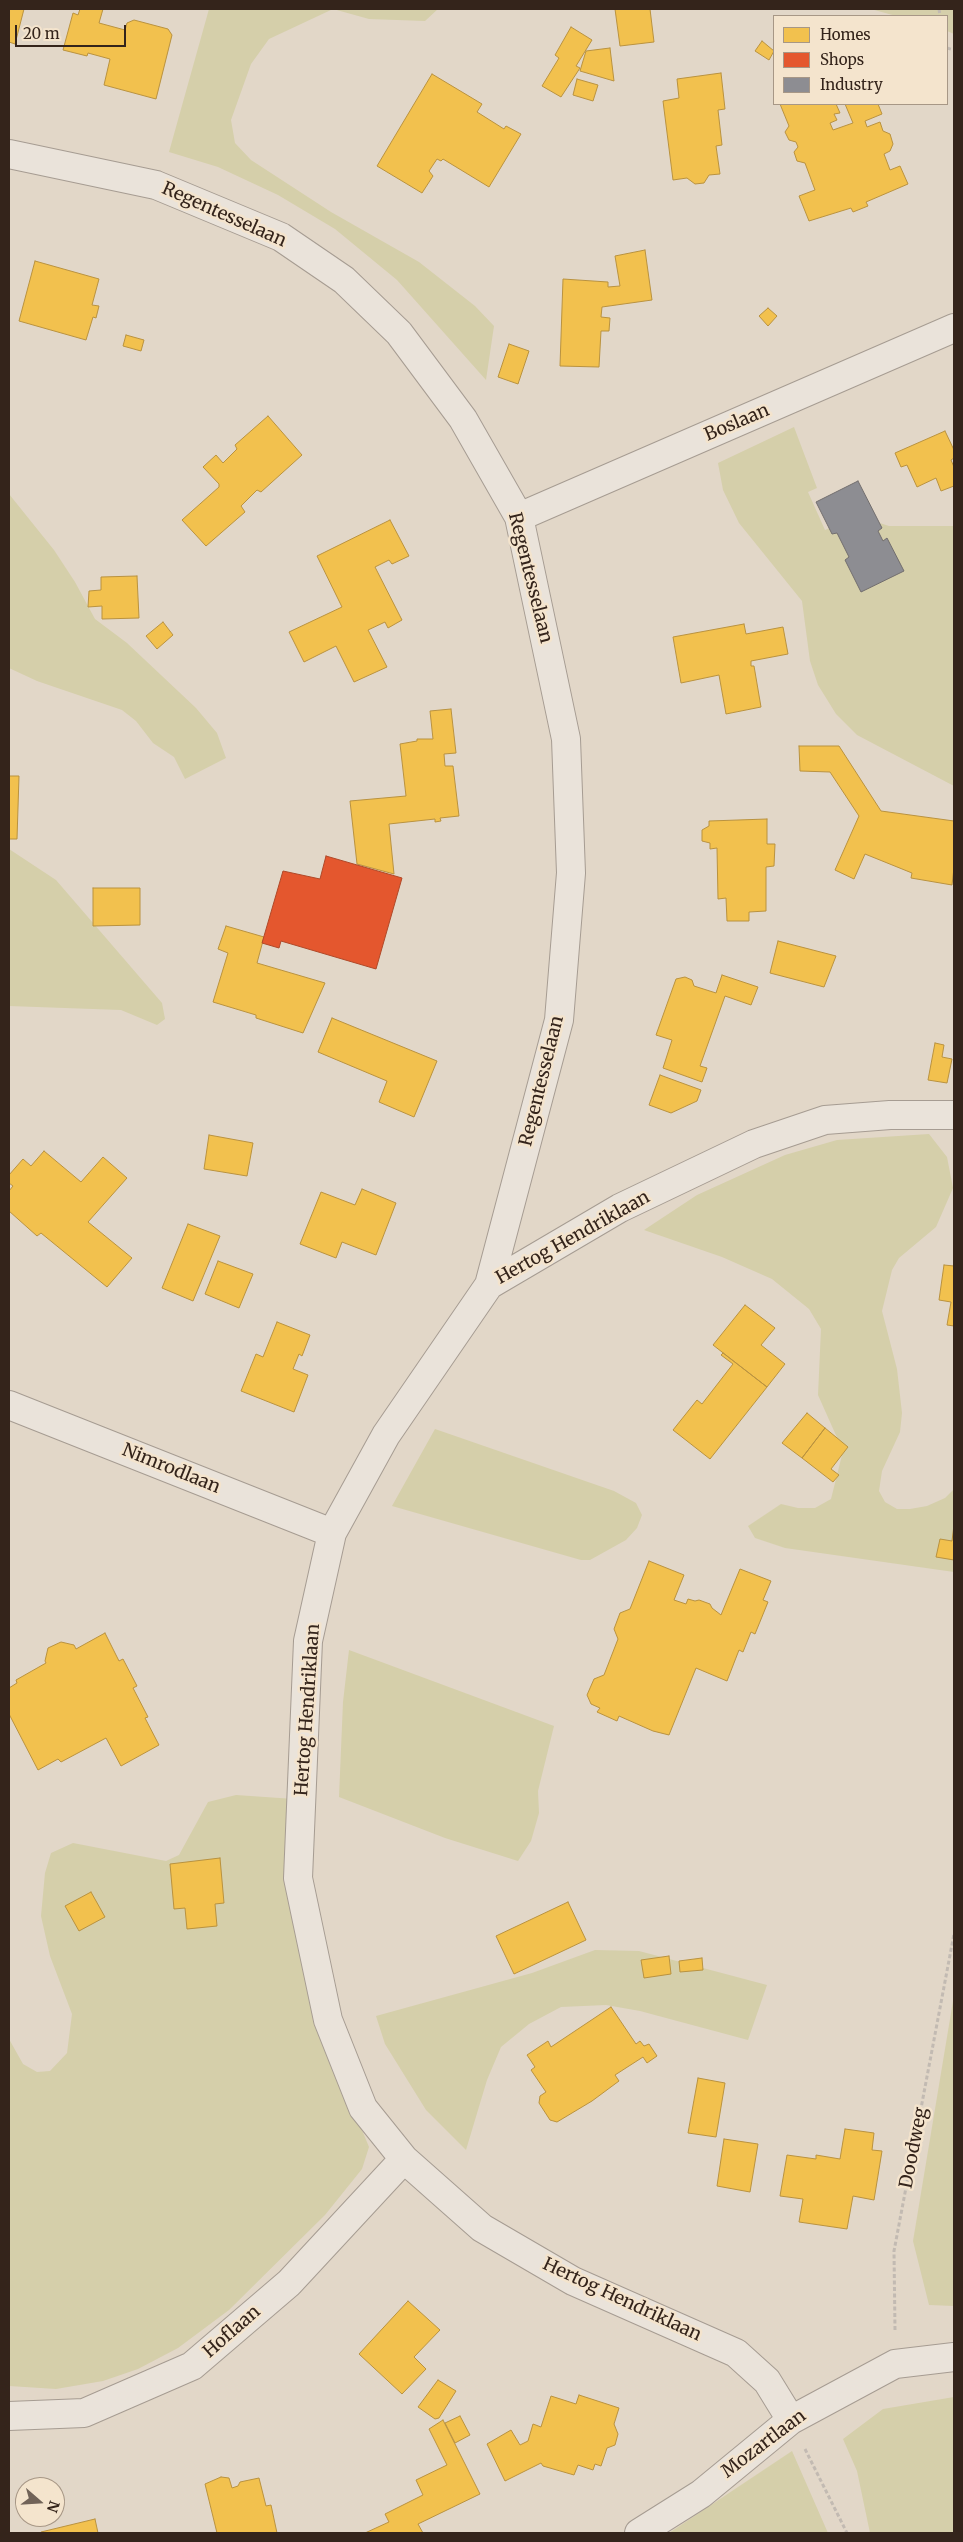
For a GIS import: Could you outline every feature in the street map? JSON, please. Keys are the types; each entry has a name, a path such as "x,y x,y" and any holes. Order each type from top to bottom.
{"street":[{"name":"Regentesselaan","path":"9,154 156,185 281,237 344,280 399,333 463,419 519,517 566,739 571,873 559,1020 490,1284"},
{"name":"Boslaan","path":"519,517 954,328"},
{"name":"Hertog Hendriklaan","path":"791,2420 767,2381 736,2353 574,2281 482,2228 404,2158 363,2108 328,2020 298,1878 308,1640 332,1533 386,1435 490,1284 620,1208 754,1144 825,1120 890,1115 954,1115"},
{"name":"Nimrodlaan","path":"9,1405 332,1533"},
{"name":"Hoflaan","path":"9,2416 84,2413 192,2366 288,2284 404,2158"},
{"name":"Mozartlaan","path":"639,2533 701,2494 791,2420 895,2364 954,2357"}],"path":[{"name":"Doodweg","path":"895,2364 894,2251 954,1934"},
{"path":"791,2420 848,2533"}],"shaded area":[{"path":"209,9 333,9 269,39 251,64 231,120 235,143 251,160 331,212 419,262 475,306 494,326 486,380 397,280 335,229 278,195 218,167 169,152"},
{"path":"333,9 438,9 425,21 369,19"},
{"path":"871,9 954,9 954,34 948,31 948,15 892,15"},
{"path":"794,427 817,488 808,492 825,530 858,516 889,526 954,526 954,786 857,735 836,714 818,685 810,661 802,601 739,523 723,490 718,463"},
{"path":"9,494 54,550 75,582 95,619 127,643 196,708 217,733 226,758 185,779 174,757 153,743 136,721 122,710 37,681 9,668"},
{"path":"9,849 56,880 162,1003 165,1019 157,1025 121,1010 9,1006"},
{"path":"929,1134 947,1157 953,1188 936,1227 899,1258 892,1270 882,1311 897,1369 902,1413 900,1432 882,1471 879,1491 885,1502 897,1509 910,1509 927,1506 945,1498 954,1489 954,1572 785,1548 755,1538 748,1526 781,1504 798,1508 815,1508 831,1499 843,1451 818,1395 821,1329 809,1309 772,1279 722,1257 644,1230 697,1195 785,1155 837,1140"},
{"path":"435,1429 614,1491 636,1503 642,1515 637,1528 626,1540 590,1560 581,1560 392,1506"},
{"path":"349,1650 554,1726 538,1791 539,1813 531,1841 518,1861 445,1838 339,1797 343,1702"},
{"path":"236,1795 294,1799 331,2055 369,2147 362,2169 325,2215 229,2310 178,2348 138,2369 103,2381 56,2389 9,2386 9,2039 23,2064 37,2072 50,2071 67,2053 72,2014 50,1956 41,1916 45,1873 51,1853 73,1843 166,1861 179,1855 208,1802"},
{"path":"595,1950 639,1951 767,1985 748,2040 640,2011 606,2005 561,2007 529,2024 501,2047 487,2080 466,2150 426,2110 385,2044 376,2016 532,1973"},
{"path":"954,1995 954,2306 929,2305 913,2241"},
{"path":"954,2397 954,2533 870,2533 857,2471 843,2439 883,2409"},
{"path":"792,2451 828,2533 669,2533"}],"building: Homes":[{"path":"9,9 24,9 15,44 9,42"},
{"path":"80,9 103,9 99,23 125,30 127,23 134,20 168,29 172,35 156,99 104,85 110,59 88,53 87,56 63,50 73,13 78,15"},
{"path":"615,9 650,9 654,42 620,46"},
{"path":"571,27 592,40 576,66 580,68 561,97 542,86 559,58 555,55"},
{"path":"762,41 773,50 773,53 769,60 755,51"},
{"path":"610,48 614,81 580,71 586,51"},
{"path":"721,73 725,109 718,110 722,145 716,146 720,174 709,175 704,183 695,184 687,178 673,180 663,101 679,98 677,79"},
{"path":"432,74 482,104 477,112 504,129 506,126 521,134 489,187 443,159 441,161 437,159 429,171 433,176 422,193 377,166"},
{"path":"577,79 598,85 593,101 573,95"},
{"path":"780,105 836,105 840,113 834,114 837,120 830,123 833,130 853,123 845,105 878,105 882,114 865,121 867,127 880,122 883,131 890,134 893,144 890,151 884,154 890,170 900,166 908,184 866,202 868,206 853,212 851,208 809,221 799,196 815,190 805,163 797,161 794,152 798,147 796,142 789,140 785,132 789,126"},
{"path":"645,250 652,300 602,307 601,317 610,318 609,331 601,331 599,367 560,366 563,279 608,282 608,287 620,286 615,256"},
{"path":"35,261 99,279 92,305 99,306 96,318 93,317 86,340 19,321"},
{"path":"768,308 777,316 768,326 759,316"},
{"path":"126,335 144,340 141,351 123,346"},
{"path":"509,344 529,351 518,384 498,377"},
{"path":"268,416 302,455 261,492 257,490 241,506 245,512 206,546 182,520 219,487 219,484 203,467 216,455 223,463 237,449 235,445"},
{"path":"945,431 954,450 954,458 951,460 954,467 954,486 941,491 936,478 917,487 907,465 901,467 895,453"},
{"path":"390,520 409,556 392,564 389,560 375,567 402,620 388,628 385,622 368,630 387,667 354,682 336,646 304,662 289,632 342,607 317,556"},
{"path":"137,576 139,618 102,619 102,606 88,607 89,591 101,590 101,577"},
{"path":"163,622 173,635 157,649 146,636"},
{"path":"744,624 746,634 783,627 788,654 751,661 751,666 754,666 761,707 726,714 719,675 681,683 673,637"},
{"path":"451,709 456,753 444,754 445,766 453,766 459,816 440,818 441,821 435,822 435,819 389,824 394,874 357,864 350,801 406,796 400,744 417,741 417,739 433,739 430,711"},
{"path":"799,746 839,746 881,811 954,821 952,885 911,878 912,873 865,854 854,879 835,870 859,816 830,772 800,771"},
{"path":"9,776 19,776 17,839 9,839"},
{"path":"767,819 767,844 775,844 774,866 766,867 766,911 749,912 749,921 727,921 726,898 718,899 717,848 710,849 710,843 702,841 702,830 709,826 709,821"},
{"path":"93,888 140,888 140,925 93,926"},
{"path":"226,926 264,937 257,963 325,983 303,1033 256,1018 256,1015 213,1002 228,953 218,949"},
{"path":"778,941 836,956 824,987 770,973"},
{"path":"722,975 758,987 751,1005 725,996 700,1066 707,1068 702,1082 663,1068 672,1040 656,1035 676,979 685,977 692,980 694,986 716,993"},
{"path":"332,1018 437,1061 414,1117 379,1102 387,1081 318,1052"},
{"path":"935,1043 944,1045 942,1057 952,1059 947,1083 928,1080"},
{"path":"660,1075 701,1090 697,1101 671,1113 649,1105"},
{"path":"209,1135 253,1143 247,1176 204,1169"},
{"path":"44,1151 81,1182 103,1157 127,1178 88,1222 132,1258 107,1287 41,1233 37,1236 9,1211 9,1191 13,1186 9,1183 9,1175 23,1159 31,1166"},
{"path":"362,1189 396,1203 376,1255 342,1242 336,1258 300,1244 321,1192 355,1205"},
{"path":"188,1224 220,1236 193,1301 162,1288"},
{"path":"218,1261 253,1274 239,1308 205,1294"},
{"path":"944,1265 954,1266 954,1326 947,1325 951,1302 939,1300"},
{"path":"745,1305 775,1328 761,1345 785,1364 767,1387 713,1345"},
{"path":"277,1322 310,1335 302,1356 299,1354 293,1369 308,1375 294,1412 241,1391 256,1354 263,1357"},
{"path":"723,1353 767,1387 710,1459 673,1430 697,1400 702,1404 733,1364 721,1355"},
{"path":"807,1413 825,1428 802,1458 782,1443"},
{"path":"825,1428 848,1447 831,1469 839,1475 833,1482 802,1458"},
{"path":"954,1525 954,1560 936,1557 940,1539 952,1541"},
{"path":"649,1561 684,1575 674,1600 686,1604 688,1599 699,1600 710,1604 721,1615 740,1569 771,1581 763,1600 768,1602 755,1634 751,1632 743,1652 739,1650 727,1681 696,1668 669,1735 653,1731 619,1716 617,1721 597,1712 600,1708 591,1704 587,1695 594,1679 604,1675 618,1639 614,1629 620,1613 630,1609"},
{"path":"105,1633 119,1661 123,1659 137,1686 133,1688 148,1717 145,1718 159,1745 121,1766 106,1738 61,1762 58,1759 38,1770 9,1714 9,1688 17,1683 16,1680 46,1663 48,1648 61,1642 74,1645 76,1649"},
{"path":"220,1858 224,1903 215,1904 217,1926 187,1929 185,1908 174,1909 170,1864"},
{"path":"91,1892 105,1917 79,1931 65,1906"},
{"path":"568,1902 586,1940 514,1974 496,1936"},
{"path":"669,1956 671,1974 644,1978 641,1960"},
{"path":"702,1958 703,1970 680,1972 679,1961"},
{"path":"611,2007 636,2044 640,2041 644,2046 649,2044 657,2056 647,2063 643,2057 615,2075 619,2081 592,2101 557,2122 550,2120 539,2103 540,2096 546,2092 531,2070 535,2067 527,2055 548,2041 551,2047"},
{"path":"698,2078 725,2083 716,2137 688,2133"},
{"path":"845,2129 874,2133 872,2150 882,2151 874,2200 853,2196 847,2229 799,2222 803,2199 780,2196 787,2155 816,2159 816,2155 840,2159"},
{"path":"724,2139 758,2144 750,2192 717,2186"},
{"path":"408,2301 440,2330 414,2357 426,2369 402,2394 359,2354"},
{"path":"438,2380 456,2391 439,2418 435,2419 418,2407"},
{"path":"579,2395 619,2408 614,2424 618,2434 615,2445 607,2448 601,2466 595,2464 593,2470 578,2465 574,2475 543,2466 541,2463 505,2481 487,2444 511,2430 520,2445 528,2441 533,2424 541,2427 551,2396 576,2404"},
{"path":"460,2416 470,2435 455,2443 445,2423"},
{"path":"443,2420 480,2494 418,2524 423,2533 365,2533 389,2522 385,2514 423,2495 416,2480 447,2465 429,2429"},
{"path":"221,2477 229,2478 232,2488 238,2486 240,2482 259,2478 266,2506 271,2505 277,2533 217,2533 205,2484"},
{"path":"95,2519 98,2533 41,2533"}],"building: Shops":[{"path":"326,856 402,878 376,969 281,941 279,948 262,943 283,871 320,879"}],"building: Industry":[{"path":"858,481 882,528 878,531 883,541 887,538 904,571 861,592 845,560 849,557 837,533 832,534 816,502"}]}
